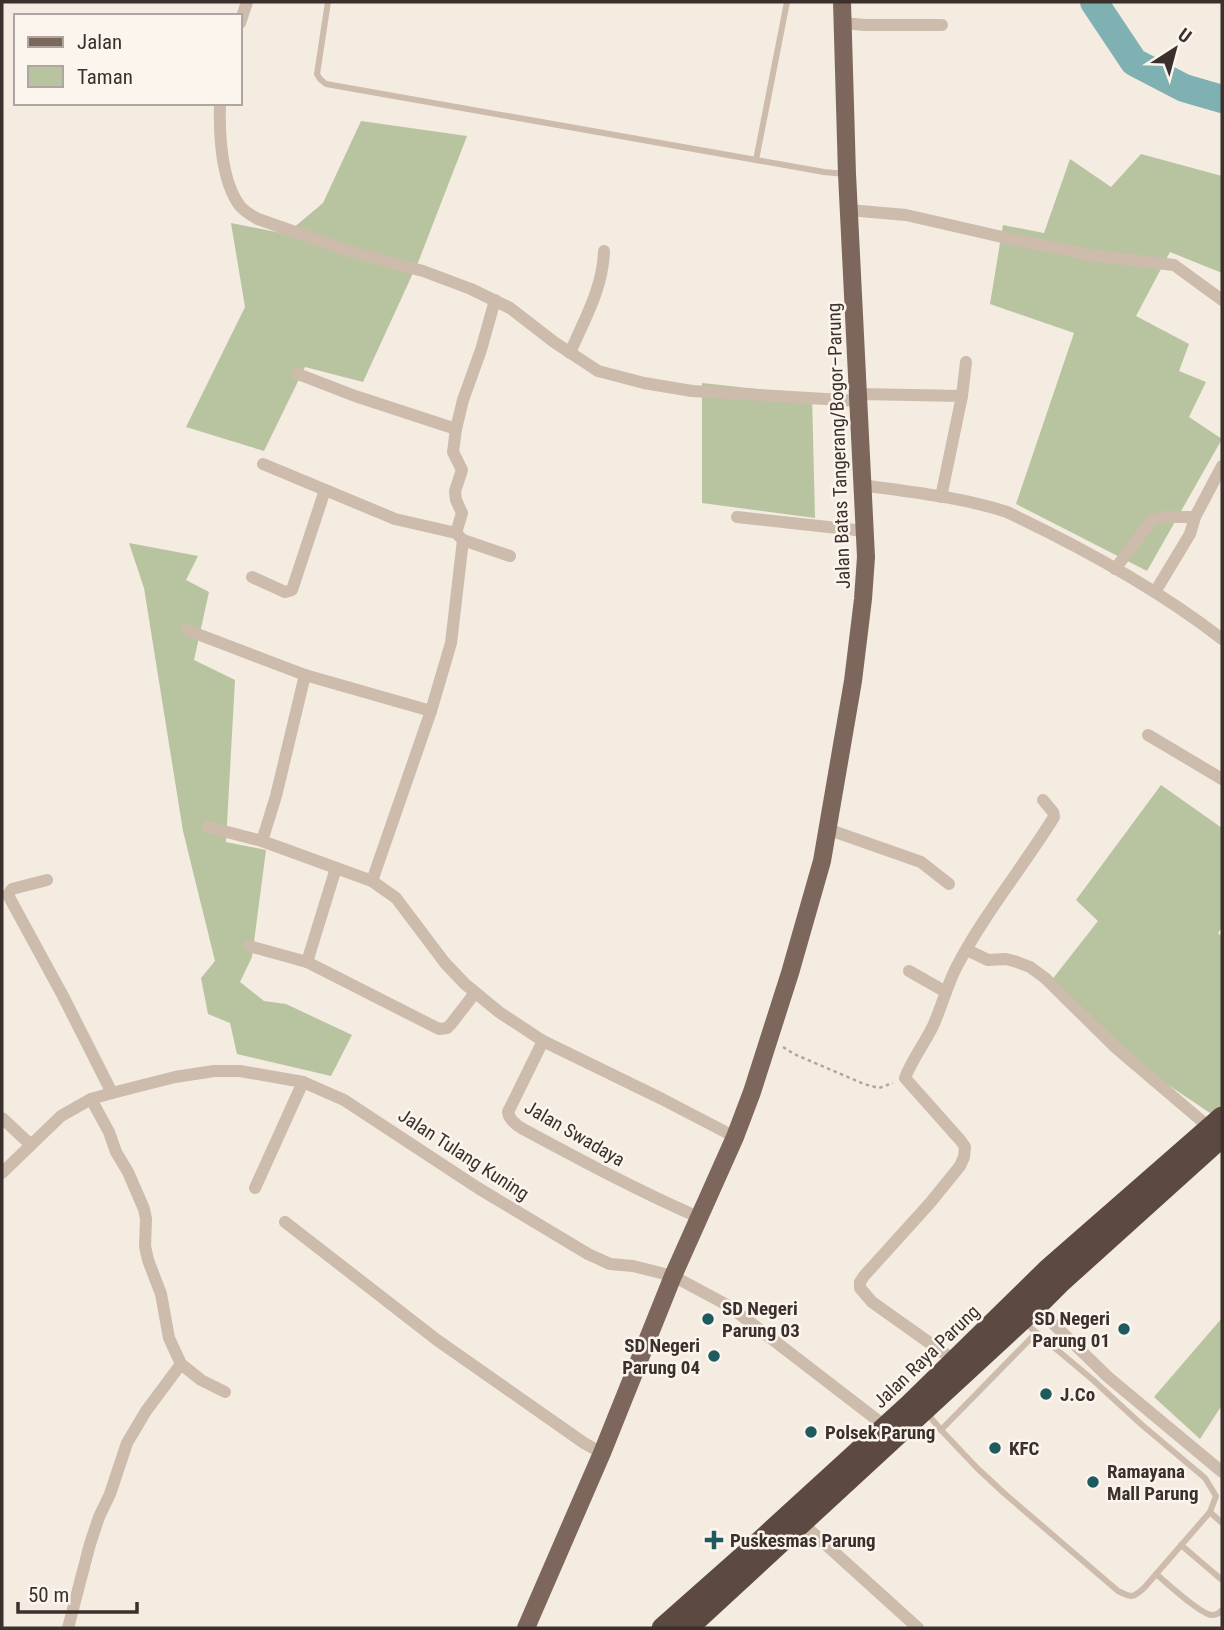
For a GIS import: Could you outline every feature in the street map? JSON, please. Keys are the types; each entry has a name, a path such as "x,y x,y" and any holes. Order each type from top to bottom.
{"highway":[{"name":"Jalan Raya Parung","path":"662,1628 763,1550 803,1523 1025,1313 1047,1270 1218,1127"},
{"name":"Jalan Raya Parung","path":"688,1628 886,1426 956,1361 1025,1313"}],"main road":[{"name":"Jalan Batas Tangerang/Bogor–Parung","path":"526,1628 602,1453 698,1217 735,1137 805,924 822,861 853,681 866,557 847,174 842,2"}],"street":[{"path":"842,23 942,25"},
{"path":"220,105 224,164 233,193 247,213 266,223 349,251 448,280 495,300 598,371 644,383 692,391 859,397 962,396"},
{"path":"849,210 906,215 1084,254 1174,264 1222,300"},
{"path":"570,353 598,289 604,266 604,251"},
{"path":"372,881 431,711 451,643 462,513 456,500 456,491 463,470 453,452 463,400 495,300"},
{"path":"941,497 962,396 966,362"},
{"path":"298,374 456,429"},
{"path":"263,464 395,519 460,536 510,556"},
{"path":"1155,592 1186,541 1195,517 1222,466"},
{"path":"862,485 991,506 1007,512 1155,592 1222,639"},
{"path":"252,577 285,592 292,590 325,491"},
{"path":"737,517 865,531"},
{"path":"1115,569 1151,521 1162,517 1195,517"},
{"path":"187,631 305,676 431,711"},
{"path":"262,841 276,796 305,676"},
{"path":"1148,735 1222,779"},
{"path":"956,1361 872,1301 860,1288 860,1282 930,1203 960,1166 964,1157 965,1147 961,1141 905,1078 925,1043 958,964 1054,817 1051,808 1043,800"},
{"path":"208,827 262,841 372,881 396,898 445,963 499,1012 543,1041 735,1137"},
{"path":"827,829 908,857 930,868 949,884"},
{"path":"307,962 336,868"},
{"path":"47,880 12,889 8,895 112,1093"},
{"path":"249,946 307,962 439,1029 447,1028 451,1024 475,993"},
{"path":"967,950 988,960 1006,959 1030,967 1045,978 1116,1048 1218,1127"},
{"path":"909,971 946,992"},
{"name":"Jalan Swadaya","path":"543,1041 508,1112 512,1121 603,1172 698,1217"},
{"name":"Jalan Tulang Kuning","path":"2,1173 61,1116 91,1099 175,1077 214,1071 240,1071 303,1082 344,1100 478,1188 588,1254 610,1264 633,1266 673,1276 729,1306 886,1426"},
{"path":"255,1188 303,1082"},
{"path":"91,1099 144,1209 145,1246 162,1294 169,1338 181,1364 201,1380 225,1392"},
{"path":"2,1118 31,1145"},
{"path":"285,1222 436,1339 602,1453"},
{"path":"1025,1313 1108,1377 1222,1472"},
{"path":"68,1628 90,1544 127,1443 146,1411 181,1364"},
{"path":"803,1523 918,1628"}],"lane":[{"path":"328,2 317,74 326,84 686,149 847,174"},
{"path":"756,160 787,2"},
{"path":"925,1410 941,1430 978,1469 1005,1494 1118,1591 1130,1596 1134,1596 1156,1574 1210,1512 1216,1496 1205,1478 1093,1380 1025,1313 941,1430"},
{"path":"1210,1512 1222,1523"},
{"path":"1181,1545 1222,1580"},
{"path":"1156,1574 1201,1611 1210,1615 1222,1610"}],"path":[{"path":"768,1038 794,1054 872,1087 880,1088 905,1078"}],"green space":[{"path":"361,121 467,136 419,260 363,382 305,367 264,451 186,427 245,307 231,223 286,234 323,203"},
{"path":"1141,154 1222,176 1222,273 1170,252 1136,316 1189,344 1179,371 1206,382 1189,417 1222,439 1147,571 1016,504 1074,333 990,304 1003,225 1044,233 1070,159 1111,187"},
{"path":"702,383 812,395 815,518 702,503"},
{"path":"129,543 198,556 186,580 209,592 194,660 235,680 226,842 266,850 252,957 240,982 264,1001 286,1004 352,1035 331,1076 237,1054 230,1023 208,1014 201,978 215,961 183,831 144,588"},
{"path":"1161,785 1222,828 1222,927 1218,933 1222,937 1222,1121 1152,1074 1051,981 1098,921 1076,900"},
{"path":"1222,1318 1222,1405 1200,1439 1154,1397"}],"waterway":[{"path":"1094,2 1134,62 1184,88 1222,99"}],"place":[{"name":"SD Negeri Parung 03","path":"708,1319"},
{"name":"SD Negeri Parung 01","path":"1124,1329"},
{"name":"SD Negeri Parung 04","path":"714,1356"},
{"name":"J.Co","path":"1046,1394"},
{"name":"Polsek Parung","path":"811,1432"},
{"name":"KFC","path":"995,1448"},
{"name":"Ramayana Mall Parung","path":"1093,1482"},
{"name":"Puskesmas Parung","path":"714,1540"}]}
